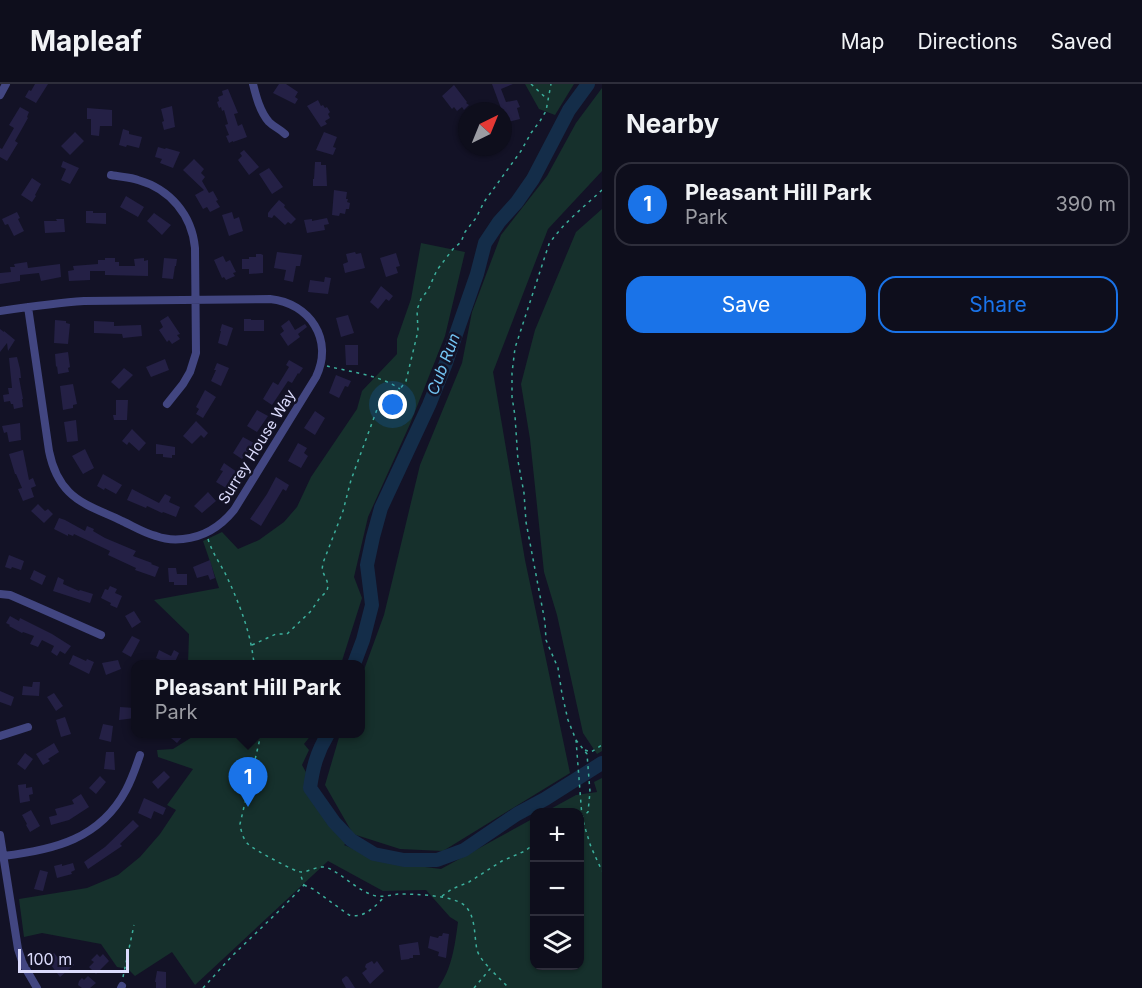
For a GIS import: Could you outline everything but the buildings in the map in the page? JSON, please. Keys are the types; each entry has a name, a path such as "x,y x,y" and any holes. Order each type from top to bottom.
{"street":[{"path":"0,95 6,84"},
{"path":"253,84 268,121 285,134"},
{"path":"111,175 136,179 169,196 182,211 190,225 194,239 197,344 194,361 183,384 167,404"},
{"path":"0,311 84,302 281,300 305,313 316,326 322,344 321,365"},
{"name":"Surrey House Way","path":"28,307 51,460 55,472 64,486 85,503 156,536 184,539 205,533 220,524 234,510 316,377 321,365"},
{"path":"0,594 10,595 100,635"},
{"path":"0,736 28,727"},
{"path":"3,856 56,847 92,829 108,815 120,799 140,755"},
{"path":"0,835 18,949 23,964 37,988"}],"path":[{"path":"531,84 548,100"},
{"path":"252,645 276,634 287,633 307,616 327,591 327,582 322,570 323,563 343,511 362,447 382,400 400,389 406,381 418,331 417,310 421,298 428,290 437,270 460,242 484,202 540,121 546,111 551,84"},
{"path":"584,815 588,812 590,792 587,754 576,740 568,720 558,668 546,640 545,622 526,522 512,397 512,373 515,348 549,244 555,235 602,190"},
{"path":"321,365 375,377 400,389"},
{"path":"205,533 230,583 252,645 254,660"},
{"path":"260,738 240,824 241,832 248,844 300,872 327,868 375,896 415,894 441,896 465,905 473,923 477,951 490,969 509,988"},
{"path":"576,740 581,808"},
{"path":"584,750 591,752 602,745"},
{"path":"584,824 602,871"},
{"path":"441,896 530,847"},
{"path":"300,872 304,885"},
{"path":"304,885 314,889 348,915 355,917 371,910 385,896"},
{"path":"203,988 304,885"},
{"path":"124,970 134,925"},
{"path":"474,988 490,969"}],"green space":[{"path":"525,84 574,84 555,115 539,109"},
{"path":"602,88 602,171 548,229 493,372 525,560 570,773 443,851 400,849 353,834 325,785 339,738 365,738 365,667 384,615 420,465 462,363 472,312 501,235 547,176 576,123"},
{"path":"602,209 602,751 597,754 583,733 557,615 544,572 530,439 521,384 535,330 576,232"},
{"path":"421,243 465,252 445,336 410,424 368,517 354,577 362,598 342,660 188,660 189,634 154,600 219,588 203,541 222,532 238,549 259,540 284,522 297,507 311,477 357,409 362,391 397,354 397,339 411,299"},
{"path":"191,738 309,738 304,744 309,750 302,765 341,836 349,840 344,845 386,862 441,869 530,820 530,970 584,970 584,808 552,808 576,795 597,792 594,782 602,778 602,988 438,988 450,965 458,922 450,917 426,890 383,891 328,861 195,985 172,952 135,976 128,969 117,967 101,944 42,933 24,937 19,899 87,888 118,875 140,857 160,834 176,810 167,805 193,769 158,757 157,750 173,749"}],"waterway":[{"name":"Cub Run","path":"356,660 372,605 367,565 381,508 446,363 477,274 485,243 533,179 569,110 588,84"},
{"name":"Cub Run","path":"326,738 316,760 310,788 334,822 351,840 374,854 404,860 437,860 464,850 517,814 602,763"}],"place":[{"name":"Pleasant Hill Park","path":"248,807"}]}
